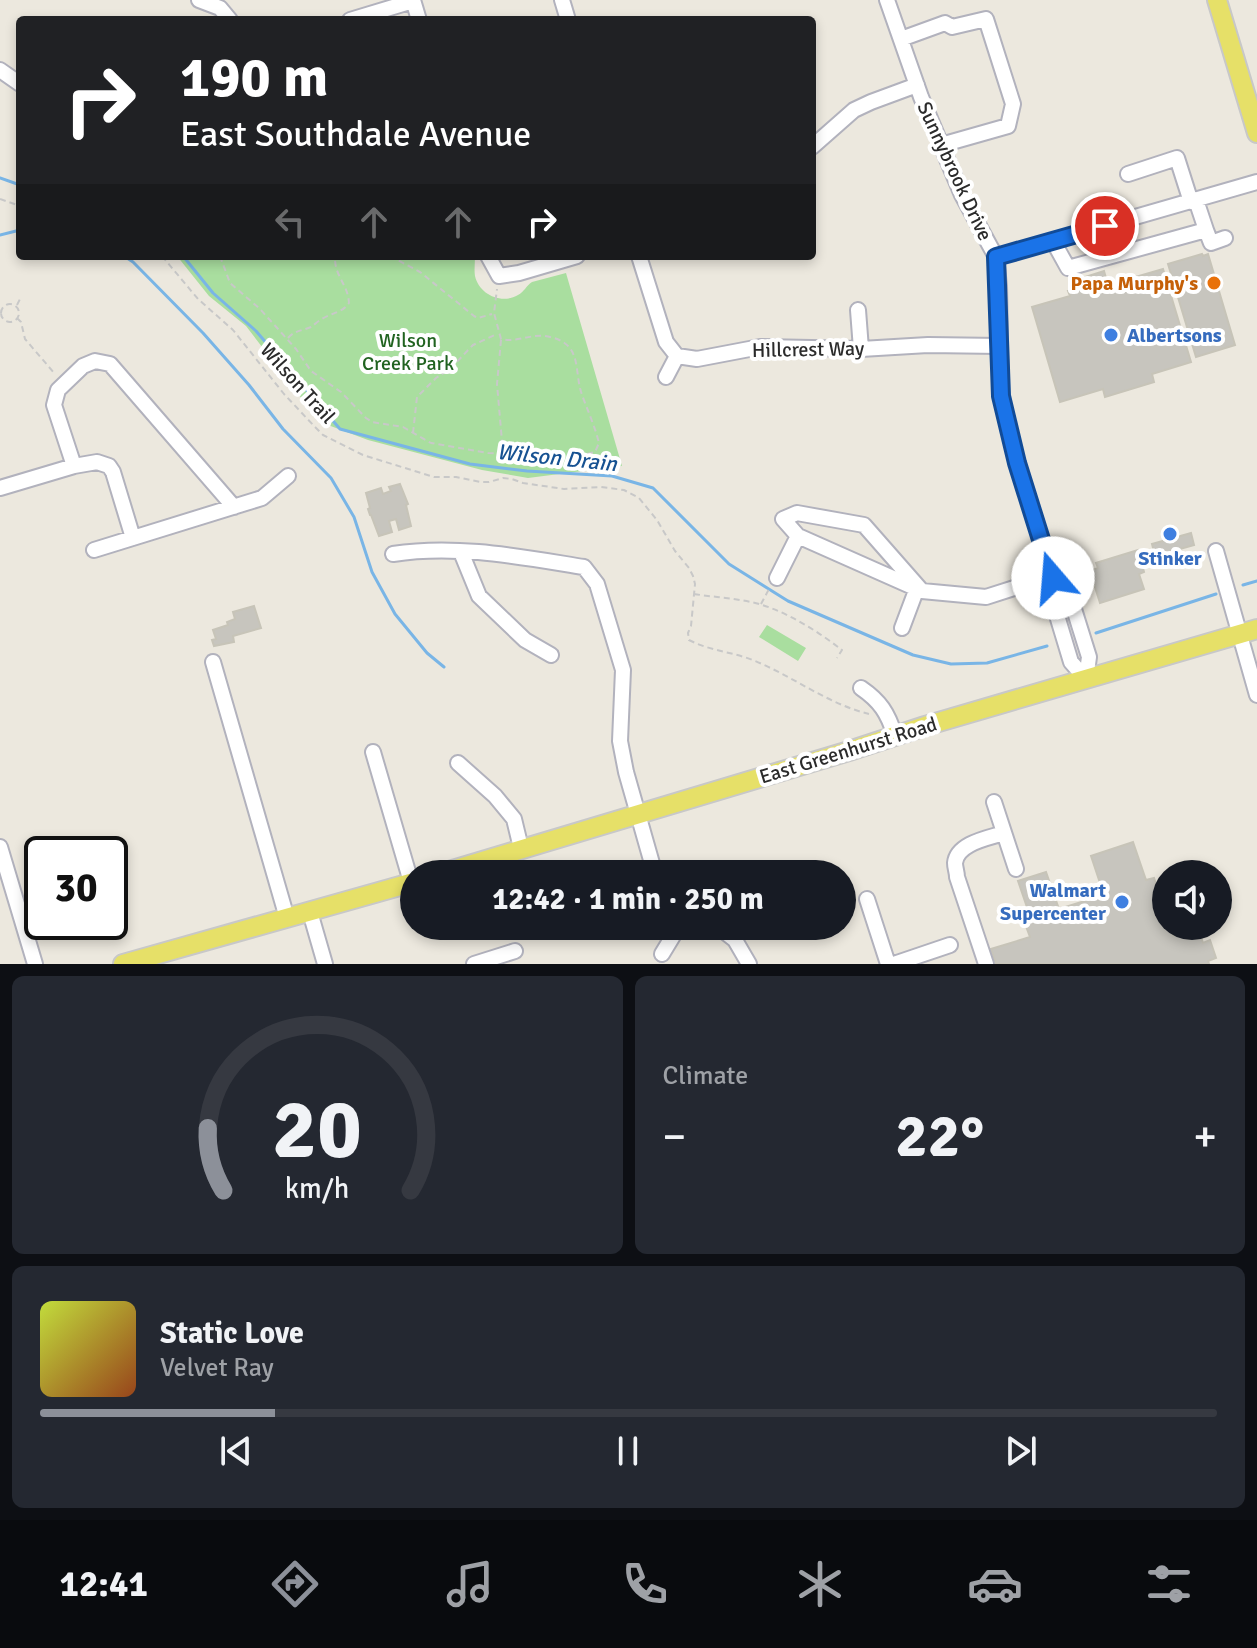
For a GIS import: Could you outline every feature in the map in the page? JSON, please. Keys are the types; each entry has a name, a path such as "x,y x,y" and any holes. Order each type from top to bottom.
{"main road":[{"path":"1217,0 1257,133"},
{"name":"East Greenhurst Road","path":"483,860 638,813 892,727 1086,679 1248,631"},
{"path":"123,964 400,886"}],"street":[{"path":"199,0 220,8 227,16"},
{"name":"Sunnybrook Drive","path":"887,0 917,85 962,195 996,257 1001,396 1017,463 1053,578 1052,599 1071,662 1086,679"},
{"path":"363,16 413,1"},
{"path":"901,39 945,23 952,27 986,19 1013,104 1008,126 941,145"},
{"path":"816,143 854,110 917,85"},
{"path":"1128,174 1177,158 1211,243 1225,238"},
{"path":"996,257 1257,182"},
{"path":"1053,241 1068,268 1206,230"},
{"path":"490,260 499,276 563,260"},
{"path":"640,260 666,342 677,356 666,377"},
{"path":"858,310 861,349"},
{"name":"Hillcrest Way","path":"677,356 697,359 760,347 861,349 928,345 1000,346"},
{"path":"74,466 54,405 58,390 83,366 95,361 110,364 234,507"},
{"path":"0,488 74,466 97,462 109,466 133,538"},
{"path":"94,550 262,498 288,476"},
{"path":"919,589 864,525 797,513 783,519 798,536 919,589 986,597 1053,578"},
{"path":"774,581 798,536"},
{"path":"393,554 472,551 584,567 597,584 623,670 620,741 651,860"},
{"path":"1216,551 1248,631 1257,695"},
{"path":"461,552 479,596 525,640 551,655"},
{"path":"902,628 919,589"},
{"path":"213,662 287,918"},
{"path":"861,688 877,699 892,727"},
{"path":"373,752 406,860"},
{"path":"458,763 495,796 514,819 521,848"},
{"path":"994,802 1016,869"},
{"path":"986,964 957,877 955,862 960,851 1004,833"},
{"path":"0,847 35,964"},
{"path":"867,899 891,964 950,945"},
{"path":"310,912 325,964"},
{"path":"662,954 670,940"},
{"path":"735,940 749,964"},
{"path":"474,964 515,951"}],"path":[{"name":"Wilson Trail","path":"165,260 198,299 233,330 284,394 323,435 363,455 425,475 481,482 503,478 564,489 601,487 624,490 639,498 657,520 693,576 689,640 754,660 823,697 892,727"},
{"path":"221,260 230,283 260,309 311,371 341,392 372,422 403,427 431,443 477,451 576,457 595,452 599,443 582,394 576,360 568,346 547,336 501,339"},
{"path":"287,339 292,333 312,326 349,303 348,291 336,271 335,260"},
{"path":"398,260 420,272 474,316 478,318 494,313"},
{"path":"499,276 494,313 501,339 497,384 503,454"},
{"path":"16,306 21,297"},
{"path":"11,303 16,306 19,311 17,318 8,322 2,318 5,305 11,303"},
{"path":"17,318 25,339 63,385"},
{"path":"413,433 417,397 473,345 498,334"},
{"path":"760,605 774,581"},
{"path":"694,594 776,610 822,635 842,650 837,658"}],"green space":[{"name":"Wilson Creek Park","path":"180,260 475,260 475,276 481,288 492,296 505,299 520,294 532,282 566,273 622,466 528,478 482,470 368,440 328,425 309,408 246,326 209,296"},
{"path":"767,625 806,648 798,661 759,637"}],"building":[{"path":"1208,254 1235,345 1196,357 1168,264"},
{"name":"Albertsons","path":"1163,269 1191,362 1152,374 1154,382 1105,397 1103,389 1060,402 1032,307 1070,296 1068,291 1078,288 1076,280 1104,271 1108,285"},
{"path":"400,484 408,504 411,526 399,530 396,519 389,521 392,532 379,536 368,509 366,493 381,488 383,494 391,491 389,487"},
{"path":"1191,533 1194,545 1155,556 1152,544"},
{"path":"1138,550 1144,572 1139,574 1144,589 1100,603 1090,571 1098,568 1096,563"},
{"path":"254,606 261,628 233,636 234,642 214,646 212,640 216,639 213,630 235,619 233,612"},
{"name":"Walmart Supercenter","path":"1133,842 1146,880 1152,878 1152,940 1202,940 1203,943 1210,940 1216,958 1208,961 1209,964 996,964 991,949 1030,937 1024,921 1031,919 1018,881 1046,872 1059,909 1104,895 1091,856"}],"waterway":[{"name":"Wilson Drain","path":"0,178 16,184"},
{"path":"0,235 16,231"},
{"path":"130,260 203,333 283,429 331,478 354,517 372,572 395,614 427,653 444,667"},
{"name":"Wilson Drain","path":"186,260 213,293 256,331 340,429 470,464 612,476 653,488 729,564 788,601 913,655 951,664 987,663 1047,646"},
{"name":"Wilson Drain","path":"1243,585 1257,581"},
{"name":"Wilson Drain","path":"1096,633 1216,594"}],"place":[{"name":"Papa Murphy's","path":"1214,283"},
{"name":"Albertsons","path":"1111,335"},
{"name":"Stinker","path":"1170,534"},
{"name":"Walmart Supercenter","path":"1122,902"}],"route":[{"path":"1053,578 1017,463 1001,396 996,257 1105,226"}]}
